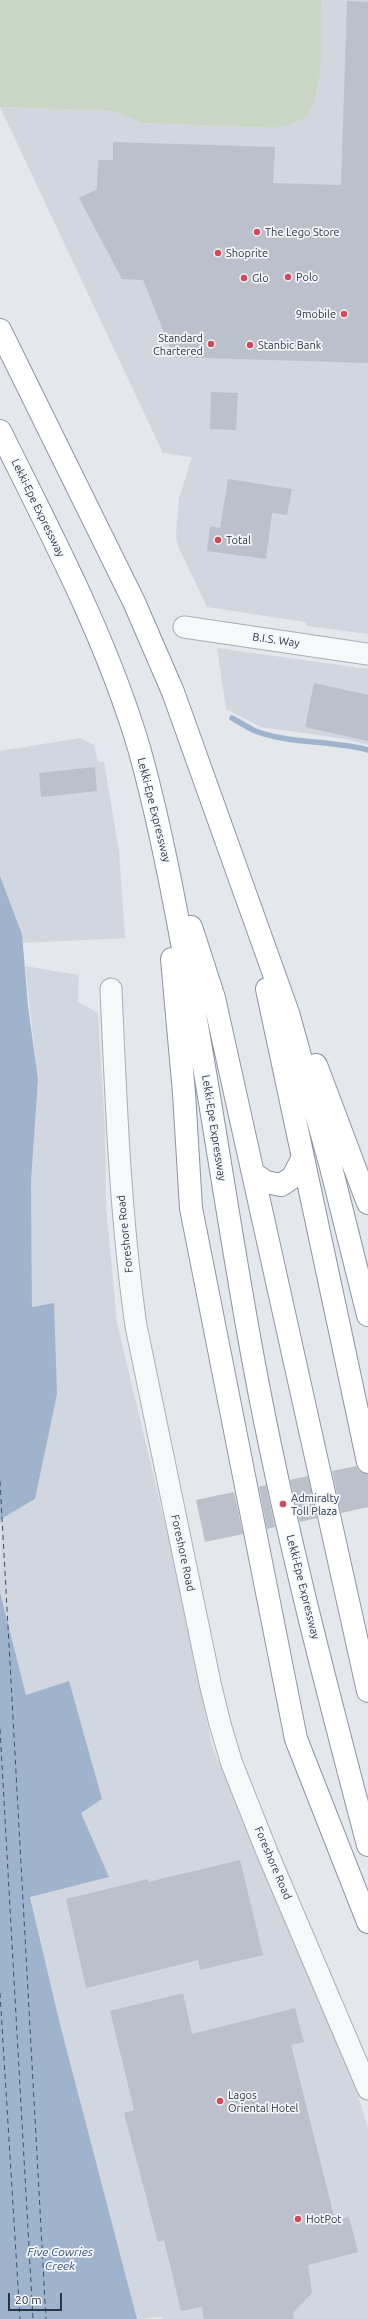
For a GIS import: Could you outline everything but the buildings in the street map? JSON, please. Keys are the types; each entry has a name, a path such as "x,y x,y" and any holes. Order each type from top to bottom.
{"highway":[{"path":"0,330 134,602 173,692 288,1013 331,1167 368,1315"},
{"name":"Lekki-Epe Expressway","path":"0,431 64,562 102,647 138,748 161,832 199,1034 255,1366 285,1513 368,1845"},
{"path":"161,832 214,998 368,1691"},
{"path":"161,832 184,1093 192,1208 296,1739 368,1922"},
{"path":"247,896 368,1462"},
{"path":"247,896 264,931 368,1203"},
{"path":"253,1173 266,1182 281,1185 293,1177 303,1157"}],"street":[{"name":"B.I.S. Way","path":"184,626 368,654"},
{"name":"Foreshore Road","path":"111,989 120,1184 136,1326 210,1684 232,1764 368,2089"}],"shaded area":[{"path":"321,0 368,0 368,634 307,626 305,622 207,607 178,546 176,536 179,498 192,457 163,453 0,107 113,111 142,123 274,128 295,124 311,111 318,91"},
{"path":"217,648 368,669 368,745 346,739 261,727 226,709"},
{"path":"80,738 94,745 98,762 104,762 119,851 125,938 23,943 22,933 0,876 0,751"},
{"path":"25,966 79,975 78,1002 98,1013 105,1131 106,1207 117,1323 177,1574 212,1746 290,1934 353,2079 368,2128 368,2319 163,2319 163,2317 137,2319 60,2024 30,1896 109,1877 26,1696 0,1592 1,1519 35,1499 54,1304 32,1307 31,1182 38,1079"}],"green space":[{"path":"0,0 321,0 321,59 318,91 310,112 306,116 298,122 274,128 142,123 113,111 0,107"}],"water":[{"path":"0,876 22,934 28,1006 38,1079 31,1182 32,1307 54,1303 57,1394 35,1499 1,1519 0,1526"},
{"name":"Five Cowries Creek","path":"0,1592 26,1695 69,1681 102,1799 81,1813 109,1877 30,1897 60,2024 137,2319 0,2319"}],"waterway":[{"path":"232,718 253,730 279,738 368,750"}],"ferry route":[{"path":"0,1481 46,2319"},
{"path":"0,1729 33,2319"},
{"path":"0,1993 20,2319"}],"place":[{"name":"The Lego Store","path":"257,232"},
{"name":"Shoprite","path":"218,253"},
{"name":"Polo","path":"288,277"},
{"name":"Glo","path":"244,278"},
{"name":"9mobile","path":"344,314"},
{"name":"Standard Chartered","path":"211,344"},
{"name":"Stanbic Bank","path":"250,345"},
{"name":"Total","path":"218,540"},
{"name":"Admiralty Toll Plaza","path":"283,1504"},
{"name":"Lagos Oriental Hotel","path":"220,2101"},
{"name":"HotPot","path":"298,2219"}]}
